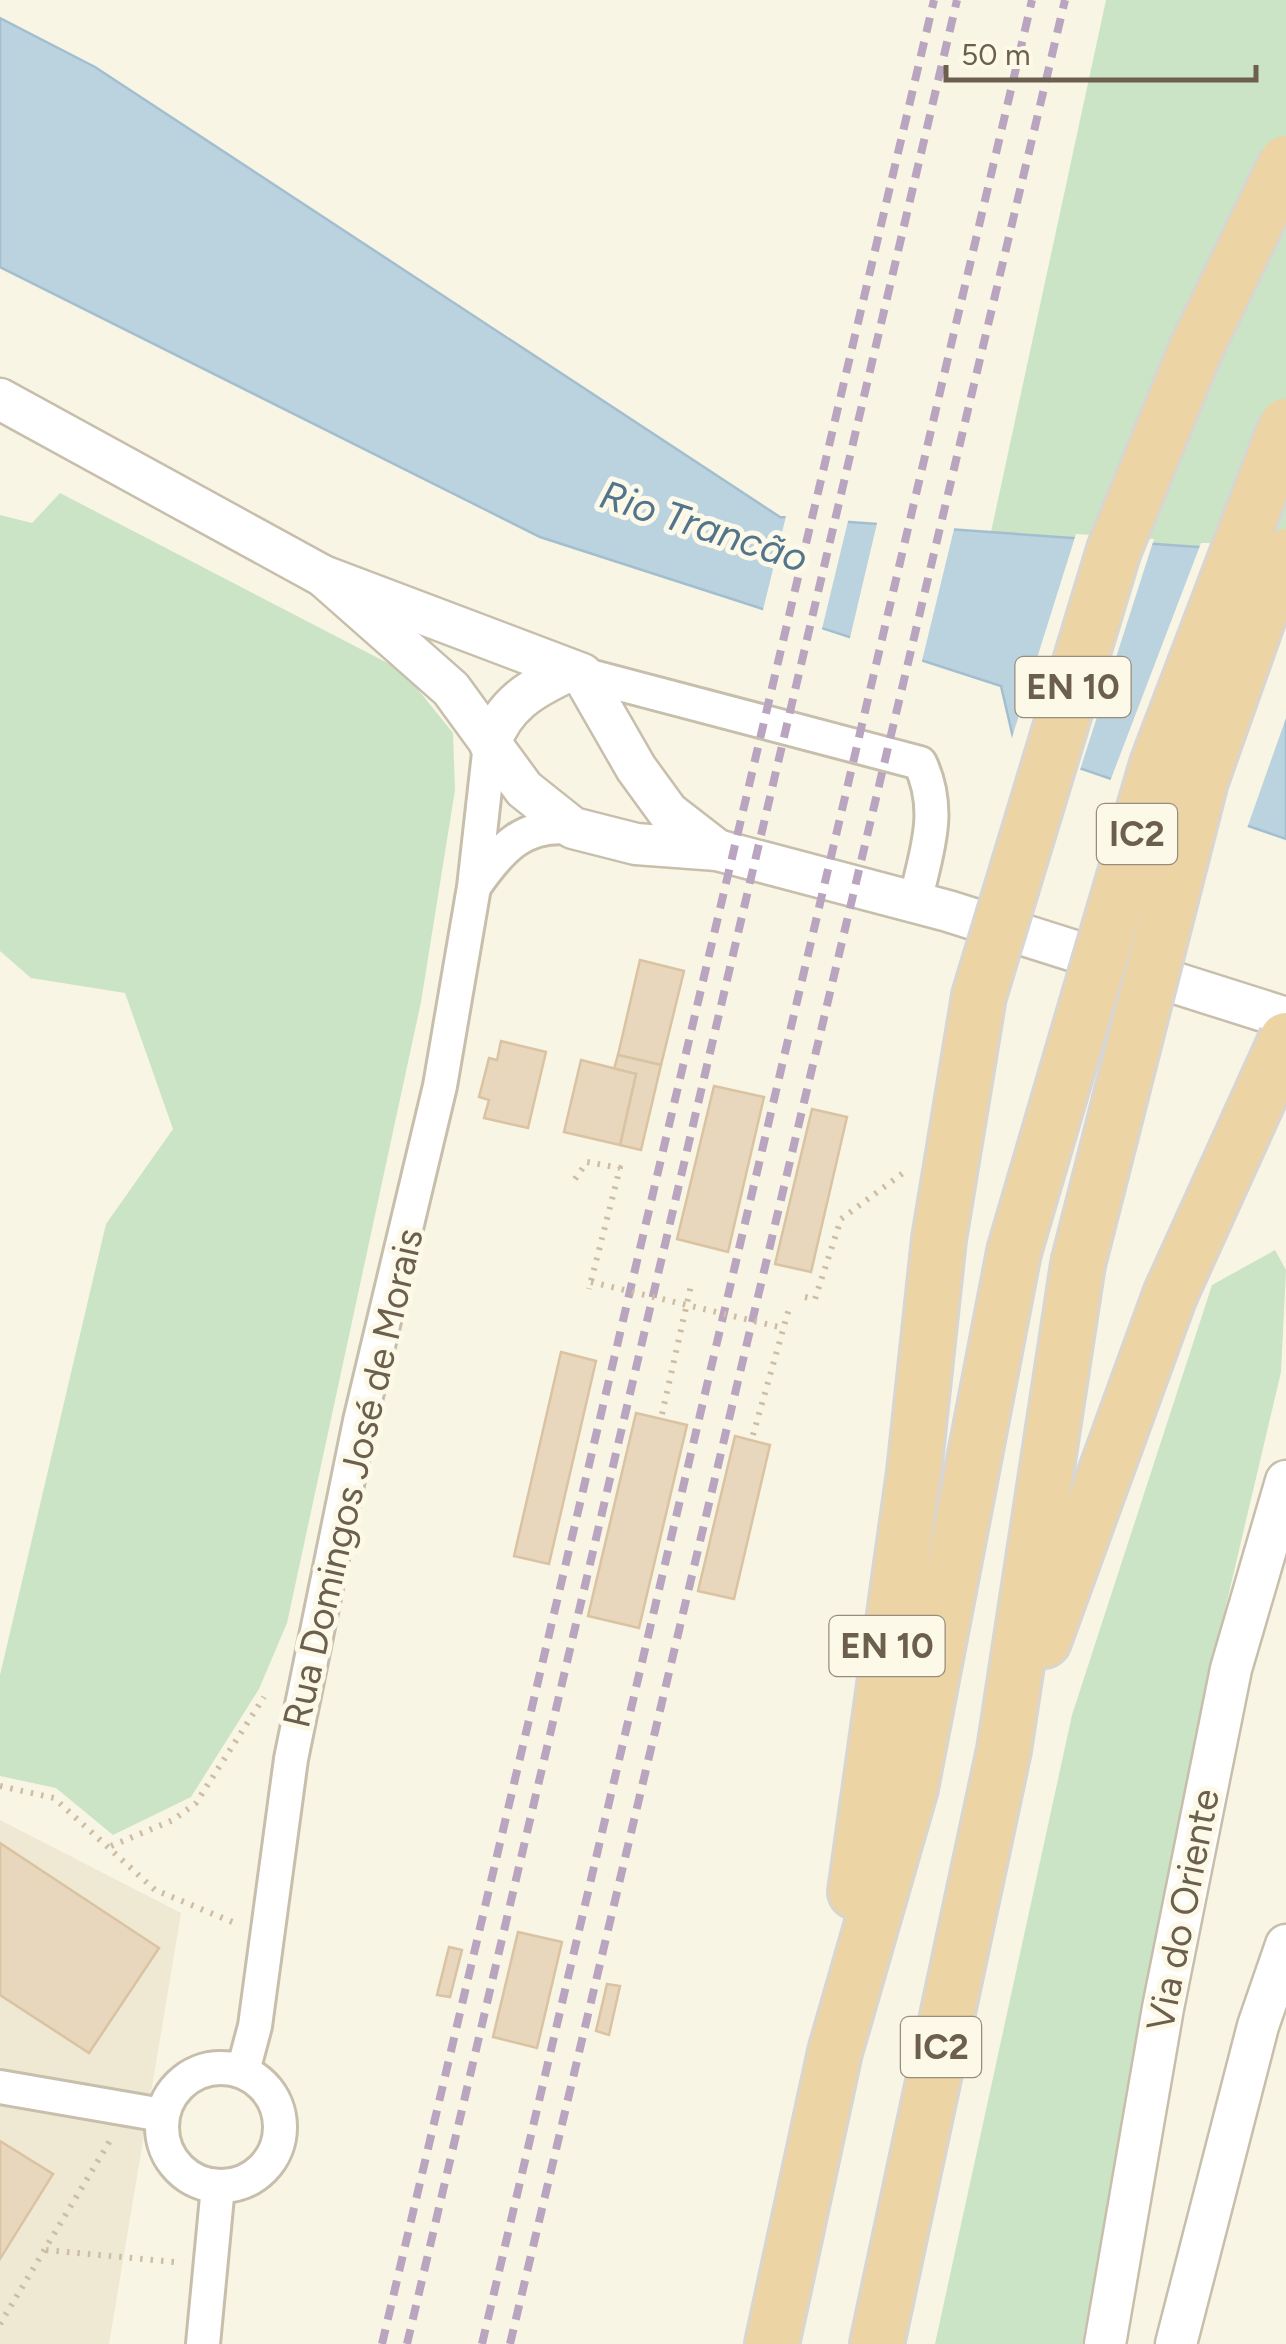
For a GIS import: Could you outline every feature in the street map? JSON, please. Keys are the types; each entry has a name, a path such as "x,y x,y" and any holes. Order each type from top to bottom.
{"highway":[{"name":"EN 10","path":"835,2052 874,1736 914,1472 940,1239 979,996 1114,550 1195,350 1286,162"},
{"name":"IC2","path":"772,2344 835,2052 912,1788 1014,1252 1157,764 1286,425"},
{"name":"IC2","path":"878,2344 1004,1750 1078,1264 1202,780 1266,597 1286,555"},
{"path":"1004,1750 1170,1295 1279,1026"}],"street":[{"path":"0,399 323,576 576,673 920,763 932,790 934,815 915,902"},
{"path":"323,576 451,689 524,789 573,828 636,844 717,850 915,902 1279,1026"},
{"path":"576,673 668,812 717,850"},
{"name":"Rua Domingos José de Morais","path":"243,2071 291,1759 360,1421 429,1142 474,887 490,744 498,721 526,691 576,673"},
{"name":"Rua Domingos José de Morais","path":"474,887 497,855 527,832 573,828"},
{"name":"Via do Oriente","path":"1106,2344 1163,2008 1230,1670 1286,1481"},
{"path":"1176,2344 1258,2026 1286,1945"},
{"path":"202,2070 243,2071 261,2082 274,2099 280,2139 272,2159 257,2174 238,2184 198,2182 168,2155 162,2115 170,2096 184,2080 202,2070"},
{"path":"0,2088 162,2115"},
{"path":"203,2344 218,2186"}],"path":[{"path":"575,1179 587,1162 620,1168 590,1286 783,1328"},
{"path":"804,1296 816,1299 841,1219 909,1169"},
{"path":"662,1414 692,1282"},
{"path":"754,1435 790,1305"},
{"path":"111,1846 173,1820 196,1803 280,1670 310,1673"},
{"path":"0,1786 54,1798 156,1890 242,1926 268,1928"},
{"path":"0,2324 108,2150 118,2109"},
{"path":"46,2250 211,2266"}],"shaded area":[{"path":"0,1820 181,1913 109,2344 0,2344"}],"green space":[{"path":"1106,0 1286,0 1286,549 1268,552 991,532"},
{"path":"60,493 403,671 453,733 455,790 421,1002 287,1623 259,1689 191,1797 113,1835 56,1788 0,1776 0,1675 106,1224 173,1129 125,993 31,978 0,951 0,515 32,523"},
{"path":"1275,1250 1286,1270 1281,1372 1212,1665 1082,2344 935,2344 1072,1715 1212,1285"}],"water":[{"name":"Rio Trancão","path":"0,18 95,67 780,517 1268,552 1286,549 1286,839 1015,746 1001,686 540,537 0,267"}],"pier":[{"path":"787,512 849,517 821,633 762,614"},
{"path":"878,519 955,525 921,665 849,642"},
{"path":"1076,534 1154,539 1079,773 1014,751 1010,744"},
{"path":"1201,543 1286,544 1286,718 1246,831 1109,784"}],"building":[{"path":"640,960 684,971 661,1065 618,1055"},
{"path":"501,1041 546,1052 528,1128 484,1118 489,1100 479,1097 489,1058 497,1060"},
{"path":"618,1055 661,1065 641,1150 620,1145 636,1074 614,1069"},
{"path":"581,1060 636,1074 620,1145 564,1132"},
{"path":"714,1086 764,1097 728,1252 677,1239"},
{"path":"812,1109 847,1117 811,1272 775,1264"},
{"path":"561,1352 596,1361 549,1564 514,1556"},
{"path":"636,1413 687,1425 639,1628 588,1616"},
{"path":"735,1436 770,1445 734,1599 698,1591"},
{"path":"0,1843 159,1948 89,2053 0,1995"},
{"path":"518,1932 562,1942 537,2048 493,2037"},
{"path":"449,1947 462,1950 450,1997 437,1995"},
{"path":"607,1984 620,1986 609,2035 596,2031"},
{"path":"0,2141 53,2174 0,2259"}],"railway":[{"path":"382,2344 934,0"},
{"path":"407,2344 957,0"},
{"path":"482,2344 1032,0"},
{"path":"510,2344 1065,0"}]}
